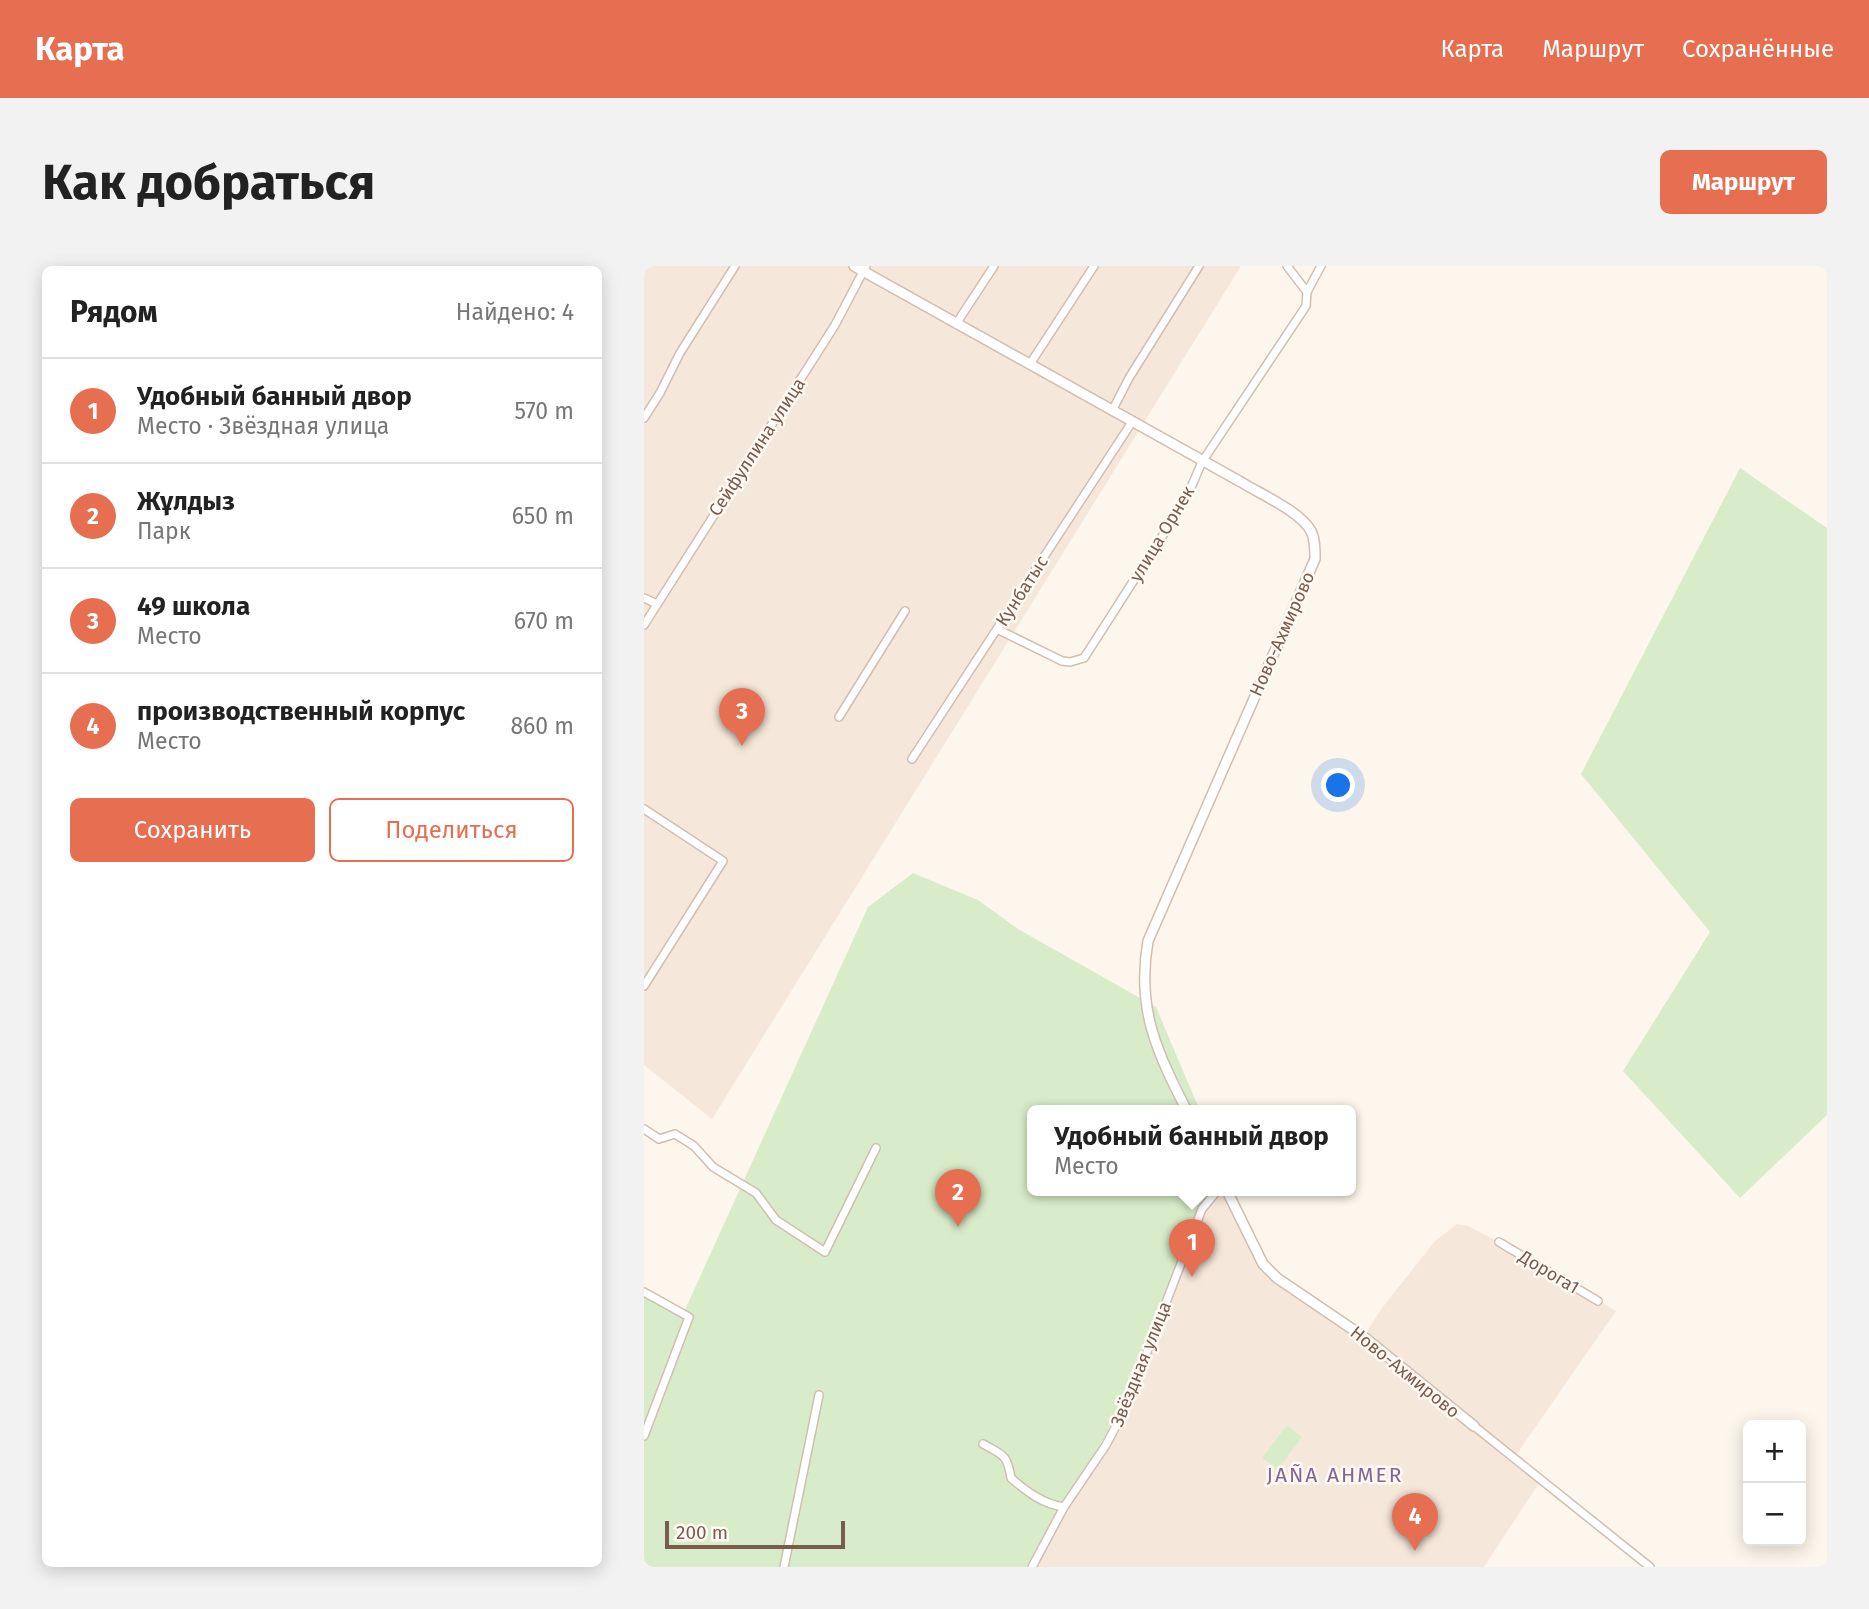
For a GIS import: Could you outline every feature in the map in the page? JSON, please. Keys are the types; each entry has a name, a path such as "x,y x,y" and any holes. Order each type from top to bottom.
{"street":[{"path":"644,418 680,353 735,266"},
{"name":"Ново-Ахмирово","path":"854,266 865,269 956,324 1300,518 1311,531 1315,544 1315,559 1148,941 1143,967 1144,1001 1162,1062 1184,1105"},
{"path":"956,324 995,266"},
{"path":"1030,364 1094,266"},
{"path":"1112,411 1129,378 1199,266"},
{"path":"1287,266 1307,292"},
{"name":"улица Орнек","path":"997,629 1062,661 1084,658 1186,499 1202,462 1306,306 1307,292 1321,266"},
{"name":"Сейфуллина улица","path":"644,625 835,325 865,269"},
{"name":"Кунбатыс","path":"912,759 1132,422"},
{"path":"644,598 657,604"},
{"path":"839,717 905,611"},
{"path":"644,809 723,861 644,986"},
{"path":"644,1129 659,1139 675,1134 694,1146 713,1167 756,1193 776,1220 825,1252 876,1149"},
{"name":"Звёздная улица","path":"1032,1567 1064,1507 1107,1445 1125,1409 1202,1209 1213,1196"},
{"name":"Ново-Ахмирово","path":"1229,1196 1263,1264 1277,1278 1364,1337 1650,1567"},
{"name":"Дорога1","path":"1499,1242 1598,1301"},
{"path":"644,1292 689,1317 644,1436"},
{"path":"784,1567 819,1395"},
{"path":"982,1444 1005,1456 1010,1478 1025,1491 1064,1507"}],"shaded area":[{"path":"644,266 1241,266 712,1119 644,1065"},
{"path":"1213,1196 1229,1196 1263,1264 1364,1336 1382,1308 1435,1241 1457,1224 1468,1226 1499,1242 1616,1311 1514,1458 1541,1480 1484,1567 1032,1567 1125,1409 1202,1209"}],"green space":[{"path":"1740,468 1827,528 1827,1115 1740,1198 1623,1071 1710,932 1581,774"},
{"path":"913,873 978,900 1018,929 1156,1007 1197,1105 1027,1105 1027,1196 1206,1196 1107,1433 1026,1567 644,1567 644,1294 684,1312 868,907"},
{"path":"1287,1425 1302,1437 1278,1469 1262,1458"}],"place":[{"name":"49 школа","path":"742,746"},
{"name":"Жұлдыз","path":"958,1227"},
{"name":"Удобный банный двор","path":"1192,1277"},
{"name":"производственный корпус","path":"1415,1551"}],"district":[{"name":"JAÑA AHMER","path":"1335,1475"}]}
